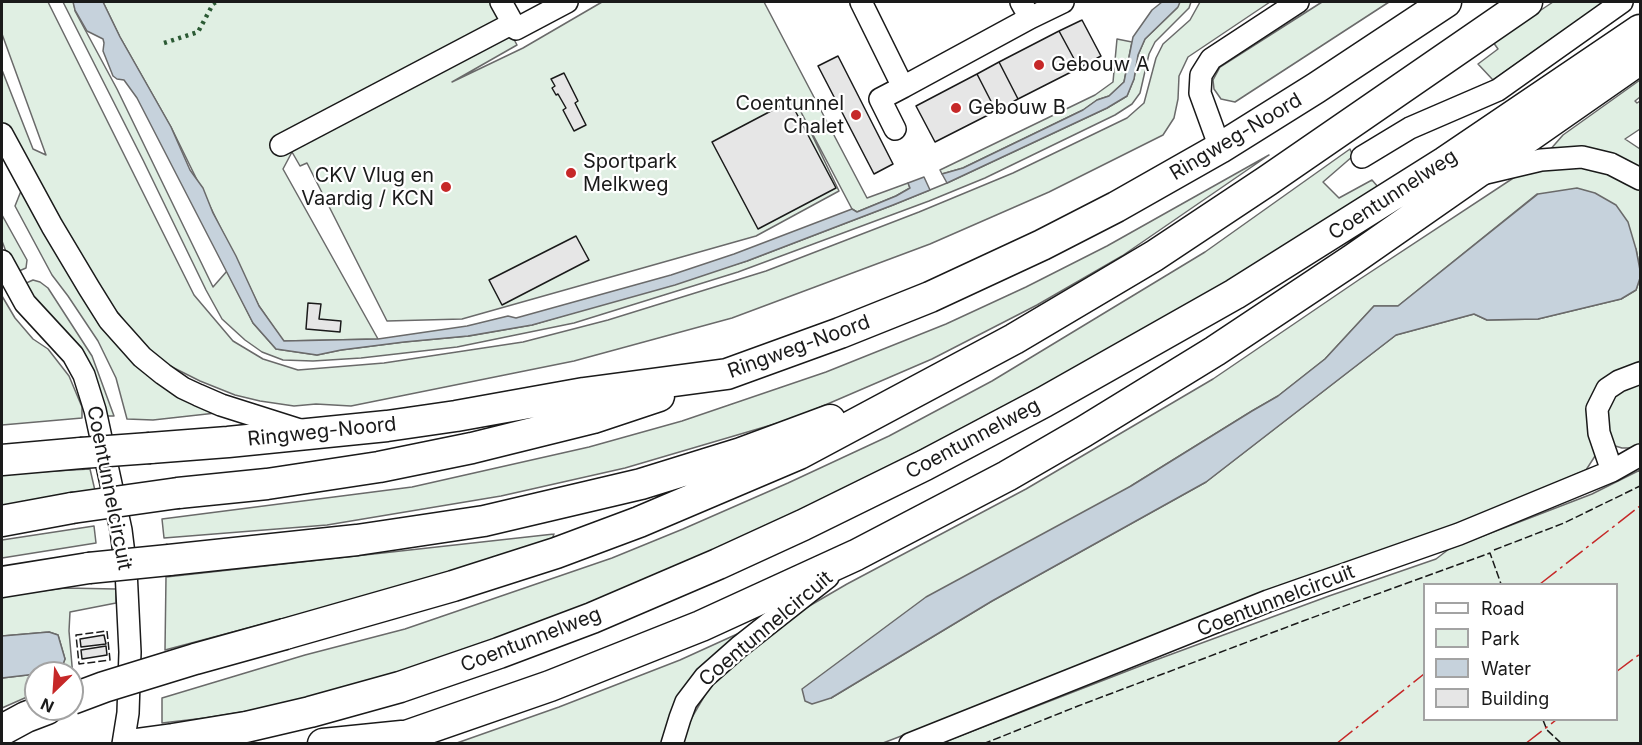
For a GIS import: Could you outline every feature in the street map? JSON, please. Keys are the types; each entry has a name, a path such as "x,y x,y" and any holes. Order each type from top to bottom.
{"highway":[{"name":"Ringweg-Noord","path":"2,460 313,434 456,416 584,393 727,374 840,333 940,292 1042,245 1116,207 1220,148 1446,2"},
{"path":"84,694 195,659 453,586 556,553 639,522 799,454 1014,339 1154,256 1527,2"},
{"name":"Coentunnelweg","path":"136,744 246,727 321,710 400,687 592,618 803,525 925,465 1126,356 1276,269 1445,162 1641,30"},
{"path":"323,744 395,740 550,686 701,626 856,555 1016,470 1186,369 1352,260 1641,59"},
{"path":"2,582 89,568 420,532 496,518 641,484 741,453 832,419 1014,339"},
{"path":"2,521 72,508 178,493 267,484 379,467 472,448 593,418 727,374"},
{"path":"2,730 24,718"}],"lane":[{"path":"501,2 516,29 567,2"},
{"path":"861,2 903,87"},
{"path":"895,129 880,99 1026,10 1063,2"},
{"path":"1220,148 1200,93 1201,75 1211,59 1298,2"},
{"path":"1362,157 1410,128 1498,90 1622,2"},
{"path":"281,145 513,23"},
{"path":"2,134 60,241 109,320 142,357 177,383 198,395 221,405 313,434"},
{"path":"1471,176 1541,160 1582,157 1611,165 1641,179"},
{"name":"Coentunnelcircuit","path":"2,261 25,303 73,355 84,375 95,410 121,530 126,570 130,662 128,713 123,744"},
{"path":"1612,471 1599,433 1597,409 1607,389 1618,381 1641,373"},
{"name":"Coentunnelcircuit","path":"910,744 1268,601 1458,534 1612,471 1641,455"},
{"name":"Coentunnelcircuit","path":"672,744 687,702 705,677 739,647 856,555"}],"green space":[{"path":"2,2 48,2 194,295 233,341 263,359 298,370 384,363 523,342 608,320 766,271 1013,173 1127,118 1144,103 1156,58 1163,44 1190,20 1200,2 1270,2 1188,57 1179,76 1174,118 1163,135 1049,192 930,244 732,318 574,361 351,406 316,404 294,406 235,395 164,363 136,339 119,314 101,295 2,126 2,70 33,149 46,155 2,34"},
{"path":"63,2 74,2 75,11 117,89 213,287 227,271 253,323 276,349 317,355 404,342 469,336 532,325 747,261 893,205 947,183 1107,108 1127,96 1134,79 1138,55 1145,39 1177,8 1179,2 1191,2 1189,8 1155,42 1149,54 1140,93 1132,104 1115,115 985,178 929,201 738,272 574,323 457,347 313,361 283,360 262,352 222,319"},
{"name":"Sportpark Melkweg","path":"103,2 494,2 517,45 452,82 523,48 602,2 764,2 867,198 908,183 910,188 857,212 852,209 801,112 839,191 756,236 462,319 387,321 307,163 300,166 292,152 283,169 378,339 283,341 259,306 171,127"},
{"path":"1322,2 1389,2 1235,102 1221,99 1214,89 1213,80 1220,67"},
{"path":"1553,2 1604,2 1493,80 1478,64 1498,49 1493,42"},
{"path":"1117,39 1132,42 1124,82 1109,96 963,168 942,174 940,170 1095,95 1113,82"},
{"path":"1640,80 1640,97 1635,101 1637,103 1640,101 1640,129 1625,139 1640,149 1640,173 1549,151 1563,135"},
{"path":"1350,149 1353,156 1323,182 1339,198 1372,180 1378,187 1213,290 1045,387 783,520 605,597 449,658 310,701 162,723 162,698 305,655 405,629 612,558 788,483 889,436 992,381 1205,252"},
{"path":"1269,155 1122,256 1037,305 932,359 795,418 625,468 501,496 327,525 164,538 162,519 412,487 589,447 682,421 826,372 946,324 1026,287 1107,246"},
{"path":"1577,164 1602,169 1640,187 1640,270 1636,249 1537,194 1398,306 1374,306 1325,359 1278,396 1131,486 831,698 992,601 1206,482 1396,335 1474,314 1487,320 1538,319 1621,299 1636,290 1640,278 1640,361 1615,374 1597,453 1586,470 1497,508 883,743 682,744 691,719 712,683 792,616 847,584 1026,489 1213,379 1524,171"},
{"path":"21,191 67,271 117,341 216,413 153,420 127,419 116,378 98,341 52,275 15,206"},
{"path":"2,215 27,260 26,268 19,271 8,257 2,241"},
{"path":"33,280 48,288 92,356 114,416 106,416 24,284"},
{"path":"2,296 15,318 33,339 48,349 69,376 82,407 82,418 2,425"},
{"path":"1640,378 1640,444 1634,448 1612,445 1606,416 1614,393"},
{"path":"90,469 96,495 2,508 2,474"},
{"path":"1640,470 1640,743 939,744 1153,661 1436,559 1449,549 1592,494"},
{"path":"94,526 96,543 2,558 2,540"},
{"path":"554,534 549,548 165,650 166,577"},
{"path":"65,588 116,589 116,603 70,612 72,661 64,661 58,635 49,632 2,636 2,596"},
{"path":"746,630 666,730 662,743 454,744 559,707 680,660"},
{"path":"24,675 24,698 2,708 2,678"}],"water":[{"path":"73,2 103,2 171,127 190,170 203,188 259,306 284,341 378,339 467,326 508,316 516,318 671,275 734,254 852,209 857,212 896,196 910,188 908,183 924,177 930,190 747,261 675,285 532,325 468,336 404,342 317,355 276,349 253,323 137,98 124,80 113,76 103,51 103,39 87,31"},
{"path":"1162,2 1180,2 1178,7 1145,39 1138,55 1134,79 1127,96 1107,108 947,183 942,174 963,168 1109,96 1124,82 1133,37 1152,10"},
{"path":"1577,188 1595,193 1616,205 1628,222 1640,270 1636,290 1621,299 1538,319 1487,320 1474,314 1396,335 1206,482 992,601 831,698 812,704 805,701 802,689 926,597 1131,486 1278,396 1325,359 1374,306 1398,306 1538,194"},
{"path":"49,632 58,635 65,659 64,661 24,661 24,675 2,678 2,636"}],"building":[{"path":"1082,20 1101,56 1079,68 1059,31"},
{"name":"Gebouw A","path":"1059,31 1079,68 1018,99 999,62"},
{"name":"Coentunnel Chalet","path":"838,56 893,164 874,174 818,66"},
{"path":"999,62 1018,99 996,111 977,74"},
{"path":"564,73 578,101 575,103 586,125 574,131 563,110 566,108 552,88 555,86 551,79"},
{"name":"Gebouw B","path":"977,74 996,111 935,142 916,106"},
{"path":"790,101 836,188 758,229 712,142"},
{"path":"576,236 589,260 502,305 489,280"},
{"path":"308,303 321,304 319,319 341,321 340,332 306,329"},
{"path":"104,635 106,644 81,647 80,639"},
{"path":"106,646 107,655 82,659 81,650"}],"hedge":[{"path":"164,43 198,32 216,2"}],"fence":[{"path":"1494,550 1564,523 1640,486"},
{"path":"983,744 1303,621 1490,553 1501,583"},
{"path":"107,631 110,660 79,664 76,635 107,631"},
{"path":"1543,721 1547,730 1562,744"}],"power":[{"path":"1541,583 1640,506"},
{"path":"1618,670 1640,654"},
{"path":"1336,744 1423,675"},
{"path":"1525,744 1555,721"}],"place":[{"name":"Gebouw A","path":"1039,65"},
{"name":"Gebouw B","path":"956,108"},
{"name":"Coentunnel Chalet","path":"856,115"},
{"name":"Sportpark Melkweg","path":"571,173"},
{"name":"CKV Vlug en Vaardig / KCN","path":"446,187"}]}
